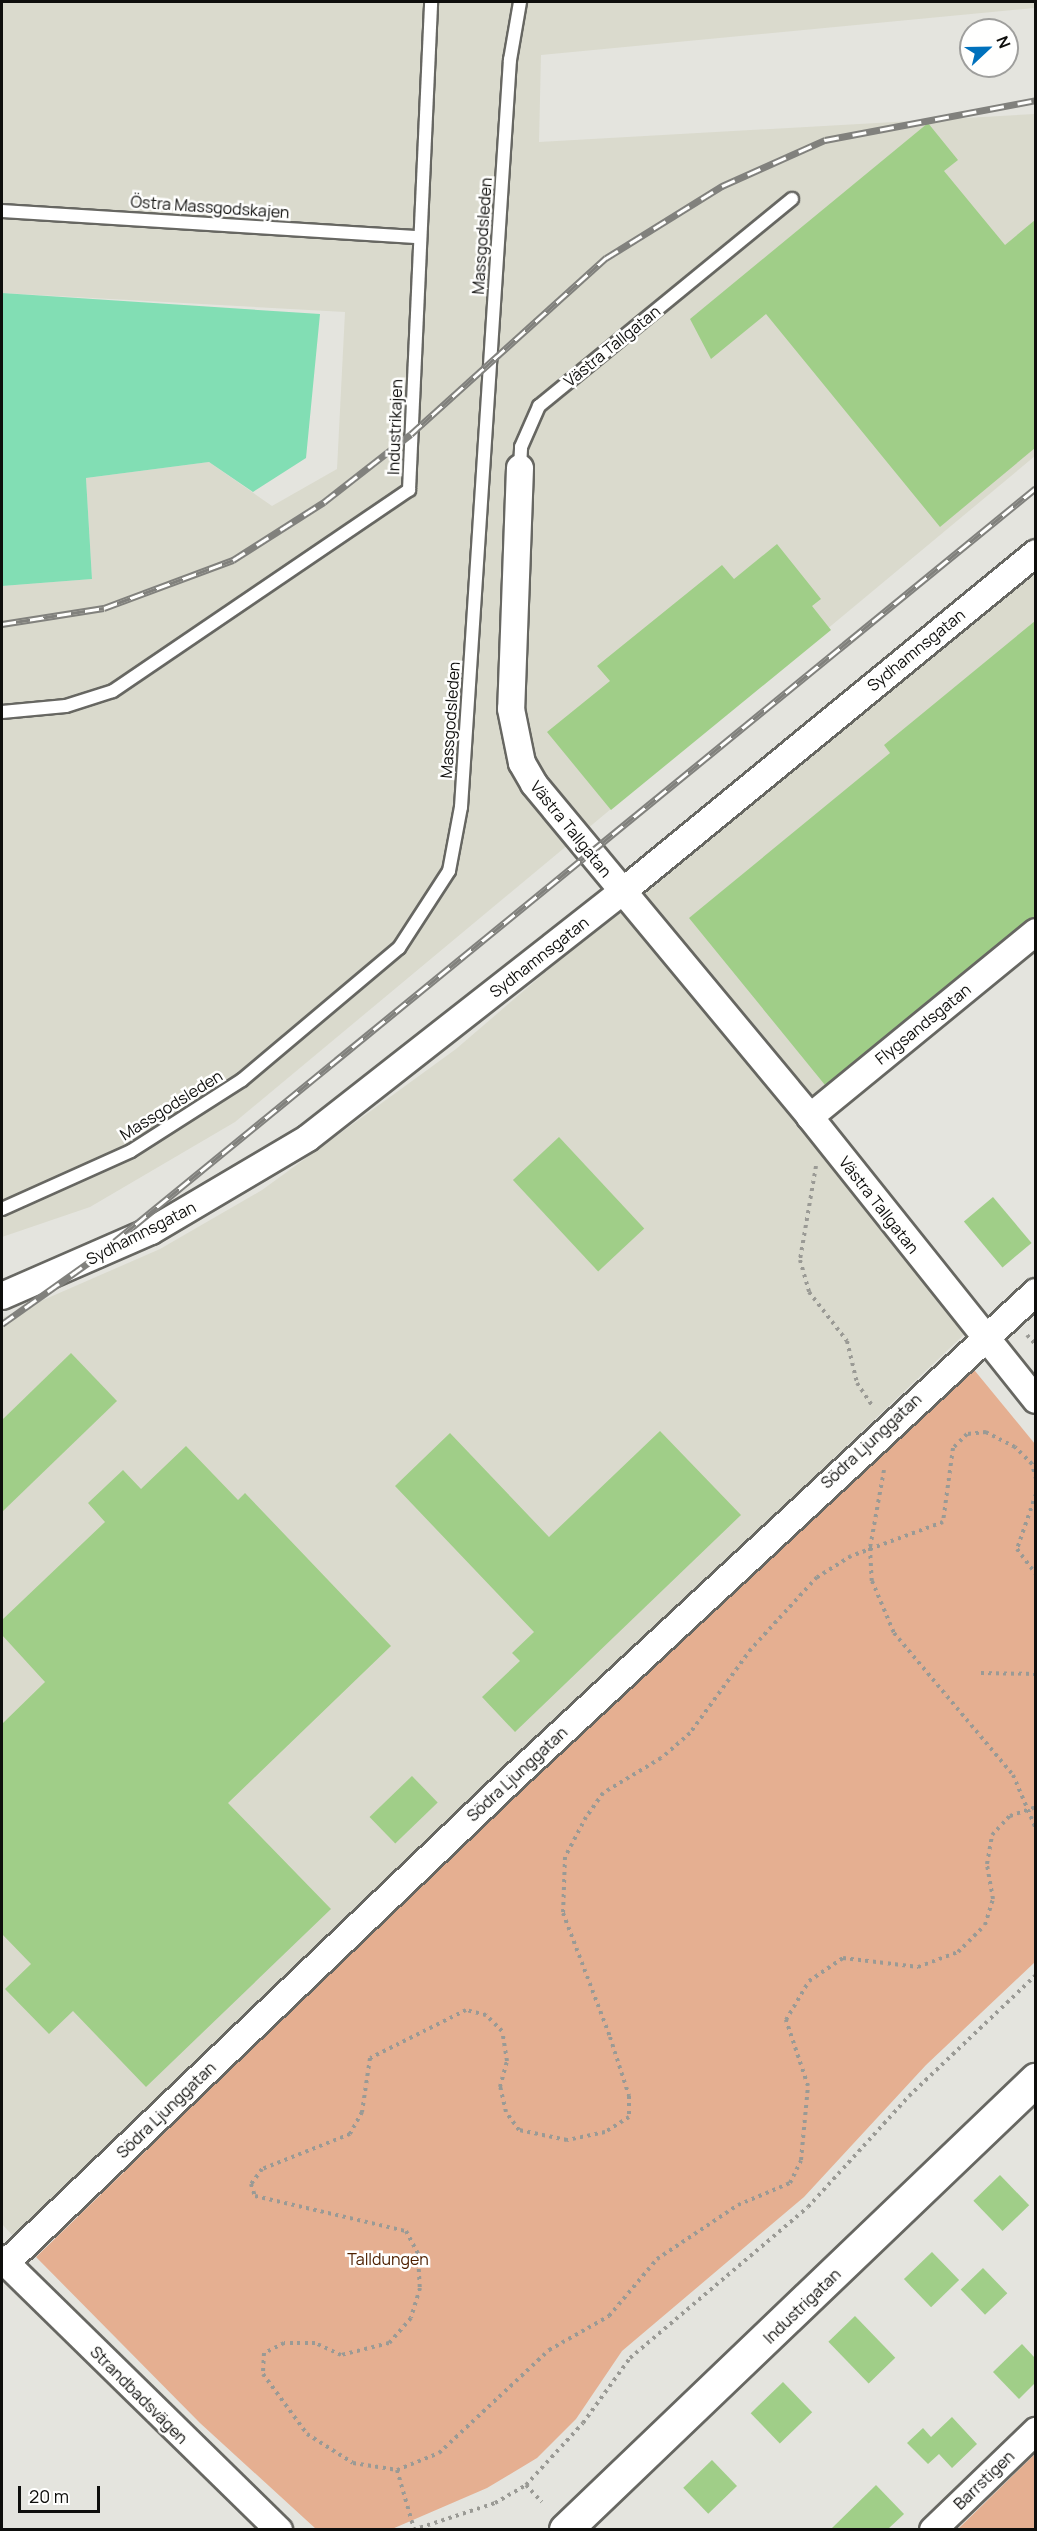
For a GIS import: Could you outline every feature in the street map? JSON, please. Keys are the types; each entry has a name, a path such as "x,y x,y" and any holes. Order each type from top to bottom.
{"street":[{"name":"Västra Tallgatan","path":"520,468 511,709 516,743 534,784 818,1126 981,1337 1035,1400"},
{"name":"Sydhamnsgatan","path":"2,1296 141,1236 258,1171 622,892 1035,554"},
{"name":"Flygsandsgatan","path":"818,1126 1035,932"},
{"name":"Södra Ljunggatan","path":"4,2261 981,1337 1035,1292"},
{"name":"Industrigatan","path":"566,2529 1035,2080"},
{"name":"Strandbadsvägen","path":"4,2261 279,2529"},
{"name":"Barrstigen","path":"933,2529 1035,2431"}],"lane":[{"name":"Industrikajen","path":"2,712 66,706 113,691 409,490 417,237 431,2"},
{"name":"Massgodsleden","path":"2,1209 131,1151 242,1080 399,948 449,871 461,807 510,60 520,2"},
{"name":"Västra Tallgatan","path":"520,468 521,447 539,406 792,199"},
{"name":"Östra Massgodskajen","path":"2,211 417,237"}],"path":[{"path":"818,1126 800,1260 809,1292 847,1341 857,1383 887,1426 884,1480 870,1548 872,1581 894,1633 1012,1775 1030,1809 1035,1829"},
{"path":"1035,1479 1032,1464 1015,1447 986,1432 967,1434 953,1448 943,1522 870,1548 817,1577 751,1649 690,1733 661,1758 603,1793 566,1857 563,1913 622,2076 629,2117 605,2132 567,2140 519,2130 506,2112 500,2086 507,2061 502,2031 486,2015 466,2010 370,2058 362,2112 350,2134 284,2157 262,2169 251,2184 255,2196 406,2231 414,2247 420,2288 411,2318 389,2343 341,2355 315,2343 284,2343 264,2353 263,2374 307,2434 353,2463 397,2470 439,2453 549,2350 609,2316 657,2259 738,2205 790,2183 801,2160 808,2086 786,2020 809,1981 843,1958 918,1966 958,1952 988,1916 992,1835 1010,1816 1035,1807"},
{"path":"1035,1494 1017,1549 1035,1574"},
{"path":"981,1673 1035,1674"},
{"path":"397,2470 414,2529 495,2503 526,2485 583,2423 624,2364 808,2207 909,2096 1035,1975"},
{"path":"526,2485 542,2502"}],"shaded area":[{"path":"2,2 1035,2 1035,8 541,55 539,142 1035,114 1035,456 235,1122 90,1207 2,1237 2,586 92,579 86,478 209,462 272,506 337,469 345,312 2,293"},
{"path":"2,293 320,314 306,458 253,492 209,462 86,478 92,579 2,586"},
{"path":"1035,564 1035,924 815,1104 636,890"},
{"path":"620,908 971,1328 13,2236 2,2224 2,1318 160,1249 262,1190 456,1049"}],"green space":[{"name":"Talldungen","path":"966,1360 1035,1444 1035,1962 926,2065 804,2197 622,2351 576,2419 537,2458 487,2488 392,2529 316,2529 200,2423 36,2257"},
{"path":"1035,2454 1035,2529 958,2529"}],"building":[{"path":"928,123 958,160 944,171 1005,245 1035,220 1035,448 940,527 766,314 711,359 690,319"},
{"path":"777,544 821,599 812,606 831,630 611,810 547,732 610,681 597,666 722,565 734,579"},
{"path":"1035,621 1035,917 825,1085 689,918 890,753 884,745"},
{"path":"559,1137 644,1228 598,1271 513,1180"},
{"path":"993,1197 1032,1243 1002,1267 964,1221"},
{"path":"71,1353 117,1401 2,1512 2,1420"},
{"path":"660,1431 741,1515 515,1732 482,1697 520,1661 512,1653 534,1632 395,1486 450,1433 549,1537"},
{"path":"186,1446 238,1500 245,1493 391,1646 228,1803 331,1909 146,2087 73,2011 49,2034 5,1989 31,1964 2,1934 2,1724 45,1682 2,1635 2,1620 105,1522 88,1503 123,1470 141,1489"},
{"path":"412,1776 438,1803 395,1844 370,1817"},
{"path":"1000,2175 1029,2205 1003,2231 973,2201"},
{"path":"932,2252 959,2280 931,2307 904,2279"},
{"path":"983,2268 1007,2293 985,2315 961,2290"},
{"path":"855,2316 895,2358 869,2383 828,2342"},
{"path":"1022,2344 1035,2358 1035,2383 1019,2399 993,2372"},
{"path":"783,2382 812,2412 780,2443 751,2413"},
{"path":"952,2417 977,2444 952,2468 939,2454 928,2464 907,2443 923,2428 931,2437"},
{"path":"712,2460 737,2486 708,2514 683,2488"},
{"path":"876,2485 904,2514 888,2529 831,2529"}],"railway":[{"path":"2,624 104,608 233,560 324,502 411,434 606,258 722,186 825,140 1036,100"},
{"path":"2,1324 92,1260 1036,488"}]}
